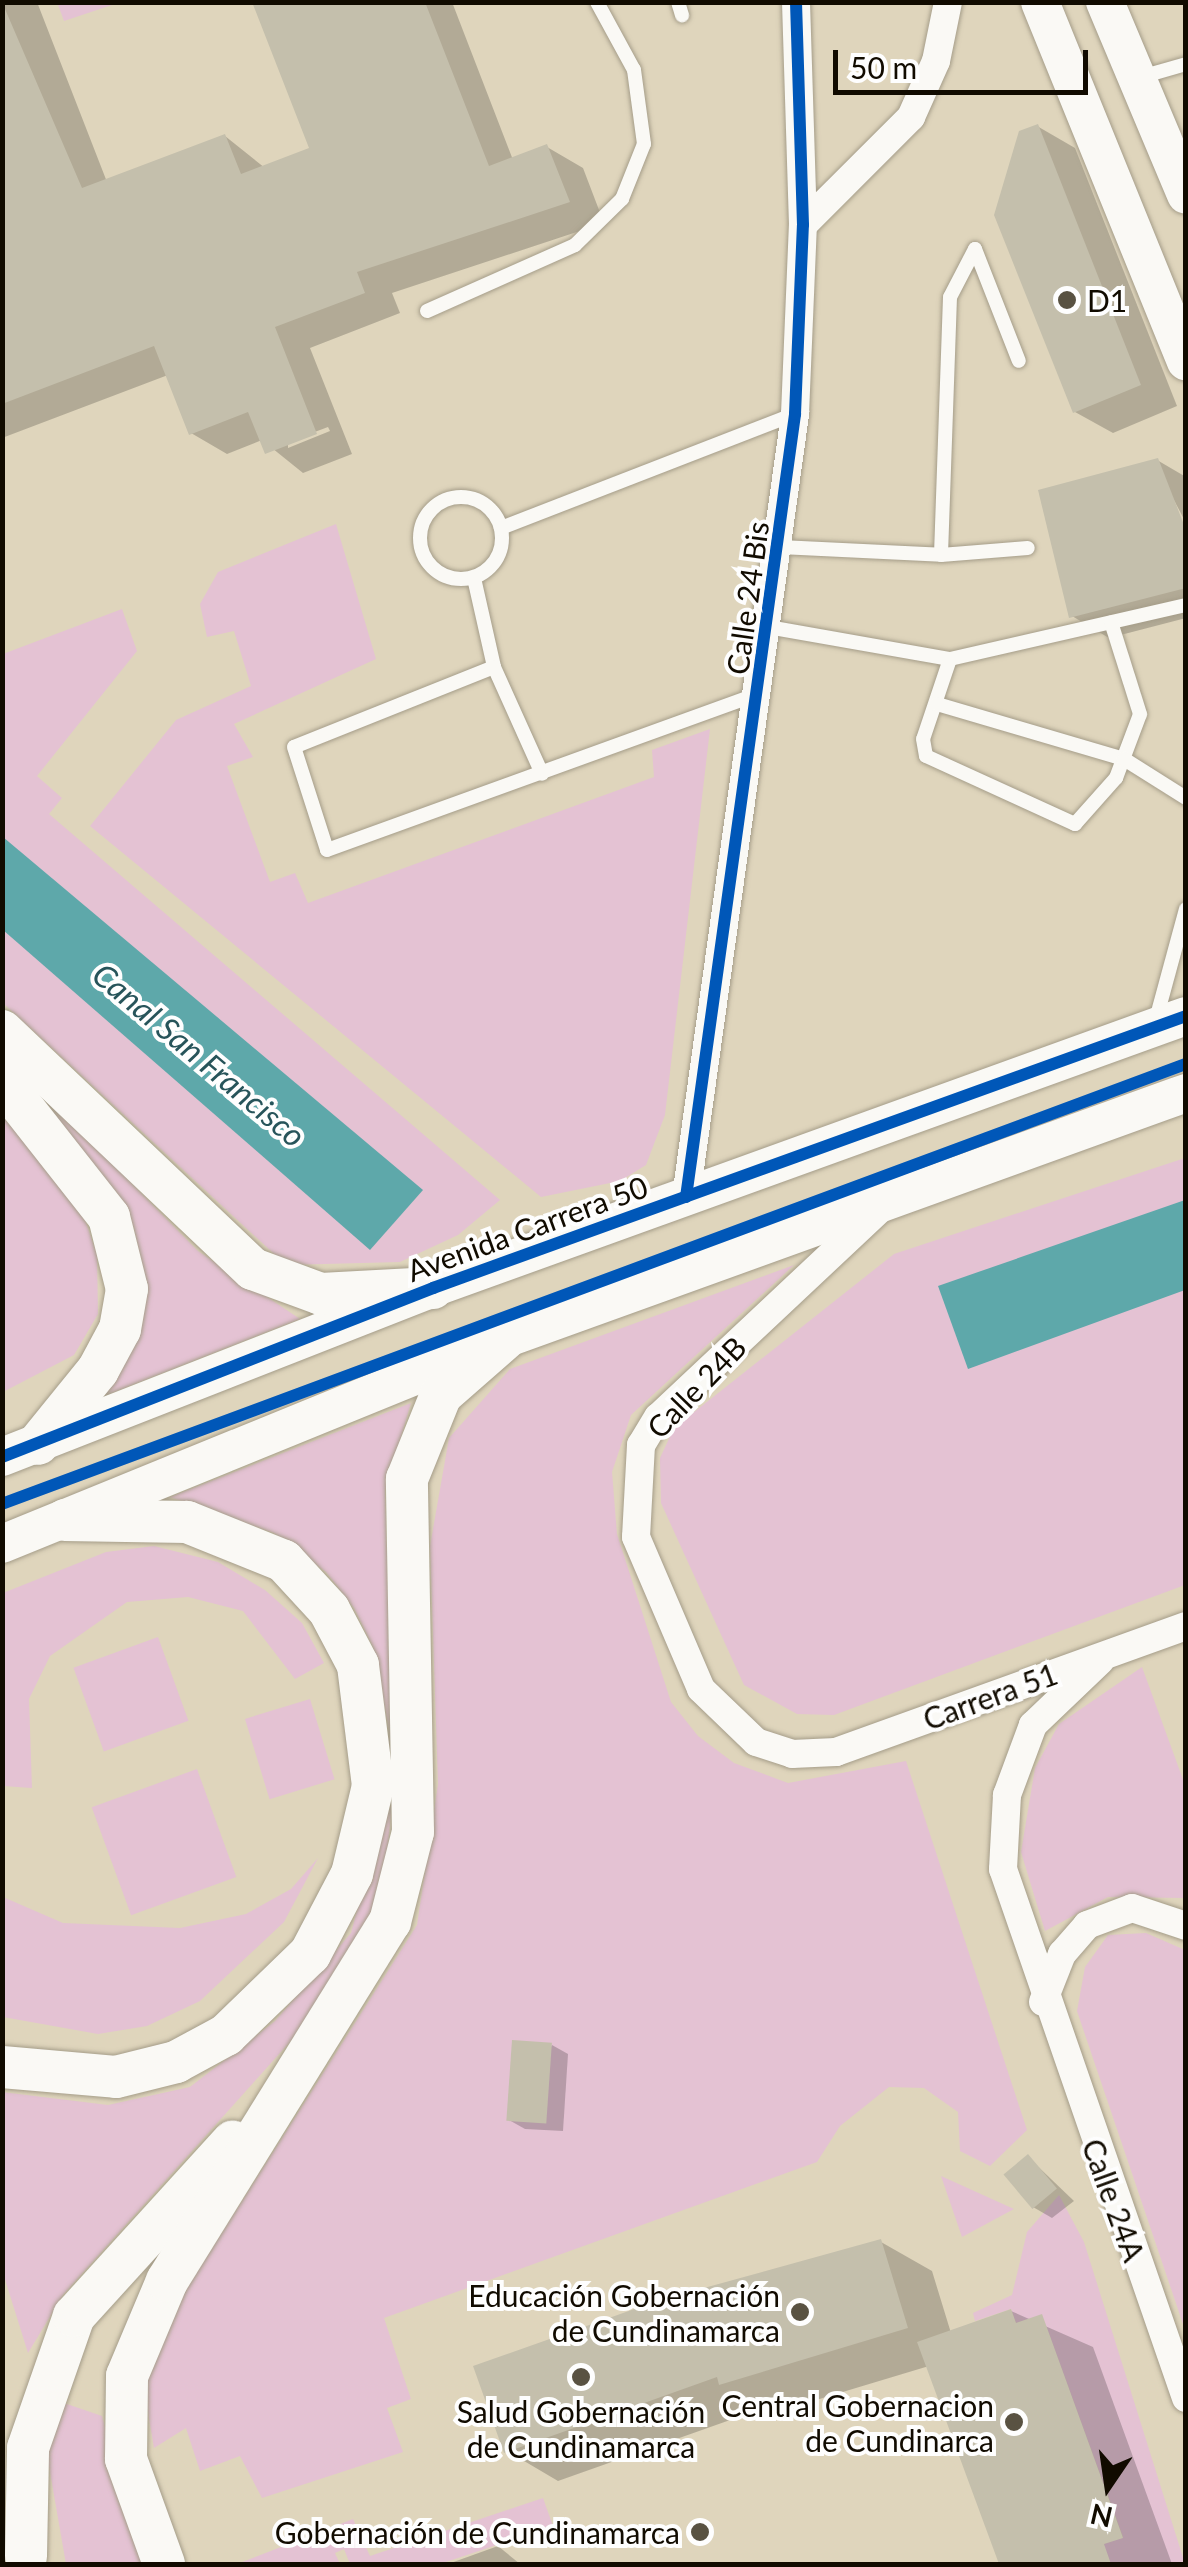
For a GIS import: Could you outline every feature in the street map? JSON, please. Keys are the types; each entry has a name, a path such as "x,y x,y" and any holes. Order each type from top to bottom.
{"main road":[{"path":"1040,2 1186,362"},
{"path":"1105,2 1186,196"},
{"name":"Avenida Carrera 50","path":"20,1450 433,1288 1170,1022"},
{"path":"2,1031 253,1270 321,1294 433,1288"},
{"path":"2,1082 109,1217 127,1289 120,1330 98,1370 20,1450"},
{"path":"4,1544 505,1339 1186,1092"},
{"path":"164,2564 126,2459 126,2376 167,2280 366,1970 409,1860 403,1552 413,1453 441,1395 505,1339"},
{"path":"2,2067 116,2077 176,2062 226,2035 310,1954 352,1874 373,1786 358,1665 329,1610 284,1561 187,1522 64,1520"},
{"path":"28,2560 28,2448 74,2316 302,2068"},
{"path":"2,2488 28,2560"}],"street":[{"name":"Calle 24 Bis","path":"686,1197 796,414 803,225 796,2"},
{"path":"803,225 911,117 936,61 948,2"},
{"name":"Calle 24B","path":"792,1754 756,1742 701,1689 636,1537 633,1478 658,1417 892,1197"},
{"name":"Carrera 51","path":"792,1754 836,1752 1186,1626"},
{"name":"Calle 24A","path":"1108,1654 1033,1724 1007,1795 1003,1869 1043,2002 1186,2398"},
{"path":"1043,2002 1062,1954 1087,1925 1132,1908 1186,1926"}],"lane":[{"path":"427,311 575,246 622,199 641,126 634,70 597,2"},
{"path":"1137,78 1186,64"},
{"path":"942,555 950,298 976,249 1020,361"},
{"path":"502,528 796,414"},
{"path":"474,578 428,565 424,518 466,497 502,528"},
{"path":"474,578 498,558 502,528"},
{"path":"780,547 942,555 1028,548"},
{"path":"474,578 494,667 542,774"},
{"path":"768,627 950,658 1186,605"},
{"path":"950,658 926,756 1076,824 1124,759 1141,710 1111,622"},
{"path":"494,667 294,747 325,848 759,694"},
{"path":"937,704 1124,759 1186,798"},
{"path":"1170,1022 1186,909"}],"shaded area":[{"path":"57,2 118,2 118,3 64,21"},
{"path":"336,524 376,659 234,724 253,757 227,766 270,882 295,873 308,903 654,777 652,750 710,729 665,1115 646,1165 620,1181 541,1197 90,826 176,720 251,686 234,631 207,637 200,604 218,572"},
{"path":"122,609 137,651 37,776 62,798 49,814 500,1200 458,1235 400,1262 286,1265 3,1003 3,654"},
{"path":"9,1059 198,1251 300,1319 104,1396 146,1287 134,1228"},
{"path":"2,1114 81,1208 97,1255 98,1314 74,1355 3,1392"},
{"path":"1185,1158 1185,1585 834,1715 797,1714 744,1685 661,1503 660,1458 674,1428 894,1254"},
{"path":"794,1265 631,1415 612,1472 617,1534 671,1702 698,1736 734,1763 788,1783 906,1761 1027,2130 990,2166 960,2151 958,2112 924,2088 889,2087 840,2126 817,2162 384,2318 411,2399 387,2408 403,2452 262,2498 240,2456 200,2471 186,2428 154,2448 143,2384 152,2343 417,1925 438,1784 430,1546 449,1438 510,1369"},
{"path":"411,1403 385,1491 394,1785 383,1893 332,1995 63,2295 28,2353 3,2273 2,2092 108,2105 190,2087 275,2021 351,1933 385,1804 390,1734 373,1647 354,1608 326,1572 274,1533 170,1497"},
{"path":"154,1546 218,1562 265,1590 302,1623 324,1663 295,1679 243,1611 188,1597 127,1602 50,1656 29,1699 32,1788 3,1786 3,1593 106,1552"},
{"path":"158,1637 188,1721 104,1751 73,1668"},
{"path":"1142,1667 1185,1785 1185,1898 1108,1897 1045,1931 1021,1852 1035,1768 1059,1724"},
{"path":"310,1699 335,1779 270,1799 245,1719"},
{"path":"197,1769 236,1877 131,1915 92,1807"},
{"path":"318,1858 284,1922 200,2001 147,2026 98,2034 3,2017 3,1897 63,1923 180,1928 246,1914 291,1889"},
{"path":"1146,1933 1185,1950 1185,2330 1077,2011 1085,1967 1108,1935"},
{"path":"941,2176 1014,2209 962,2237"},
{"path":"1059,2195 1084,2242 1185,2564 1106,2564 1104,2544 1123,2537 1042,2315 1016,2323 1011,2309 975,2321 973,2313 1012,2295 1027,2232"},
{"path":"58,2401 102,2416 143,2564 66,2564 47,2455"},
{"path":"543,2498 553,2526 440,2564 350,2564 344,2549 335,2553 340,2564 237,2564 353,2519 370,2556"}],"water":[{"name":"Canal San Francisco","path":"3,837 423,1190 370,1250 3,930"},
{"path":"1185,1200 1185,1290 968,1369 938,1286"}],"building":[{"path":"2,2 82,188 225,134 241,174 309,148 252,2 425,2 489,166 547,144 570,202 357,272 365,293 275,327 317,434 265,454 248,412 189,435 154,346 2,404"},
{"name":"D1","path":"1038,124 1141,385 1073,413 994,215 1019,131"},
{"path":"1158,458 1186,530 1186,588 1069,618 1038,490"},
{"path":"512,2040 552,2043 546,2124 506,2121"},
{"path":"1028,2154 1057,2188 1032,2209 1003,2175"},
{"path":"881,2239 908,2328 719,2385 717,2377 504,2453 473,2366 657,2301"},
{"name":"Central Gobernacion de Cundinarca","path":"1011,2309 1016,2323 1042,2314 1123,2538 1104,2544 1111,2564 999,2564 917,2342"}],"cycle path":[{"path":"686,1197 795,414 803,225 796,2"},
{"path":"2,1457 433,1288 1186,1016"},
{"path":"2,1504 1186,1064"}],"place":[{"name":"D1","path":"1067,300"},
{"name":"Educación Gobernación de Cundinamarca","path":"800,2312"},
{"name":"Salud Gobernación de Cundinamarca","path":"581,2377"},
{"name":"Central Gobernacion de Cundinarca","path":"1014,2422"},
{"name":"Gobernación de Cundinamarca","path":"700,2532"}]}
